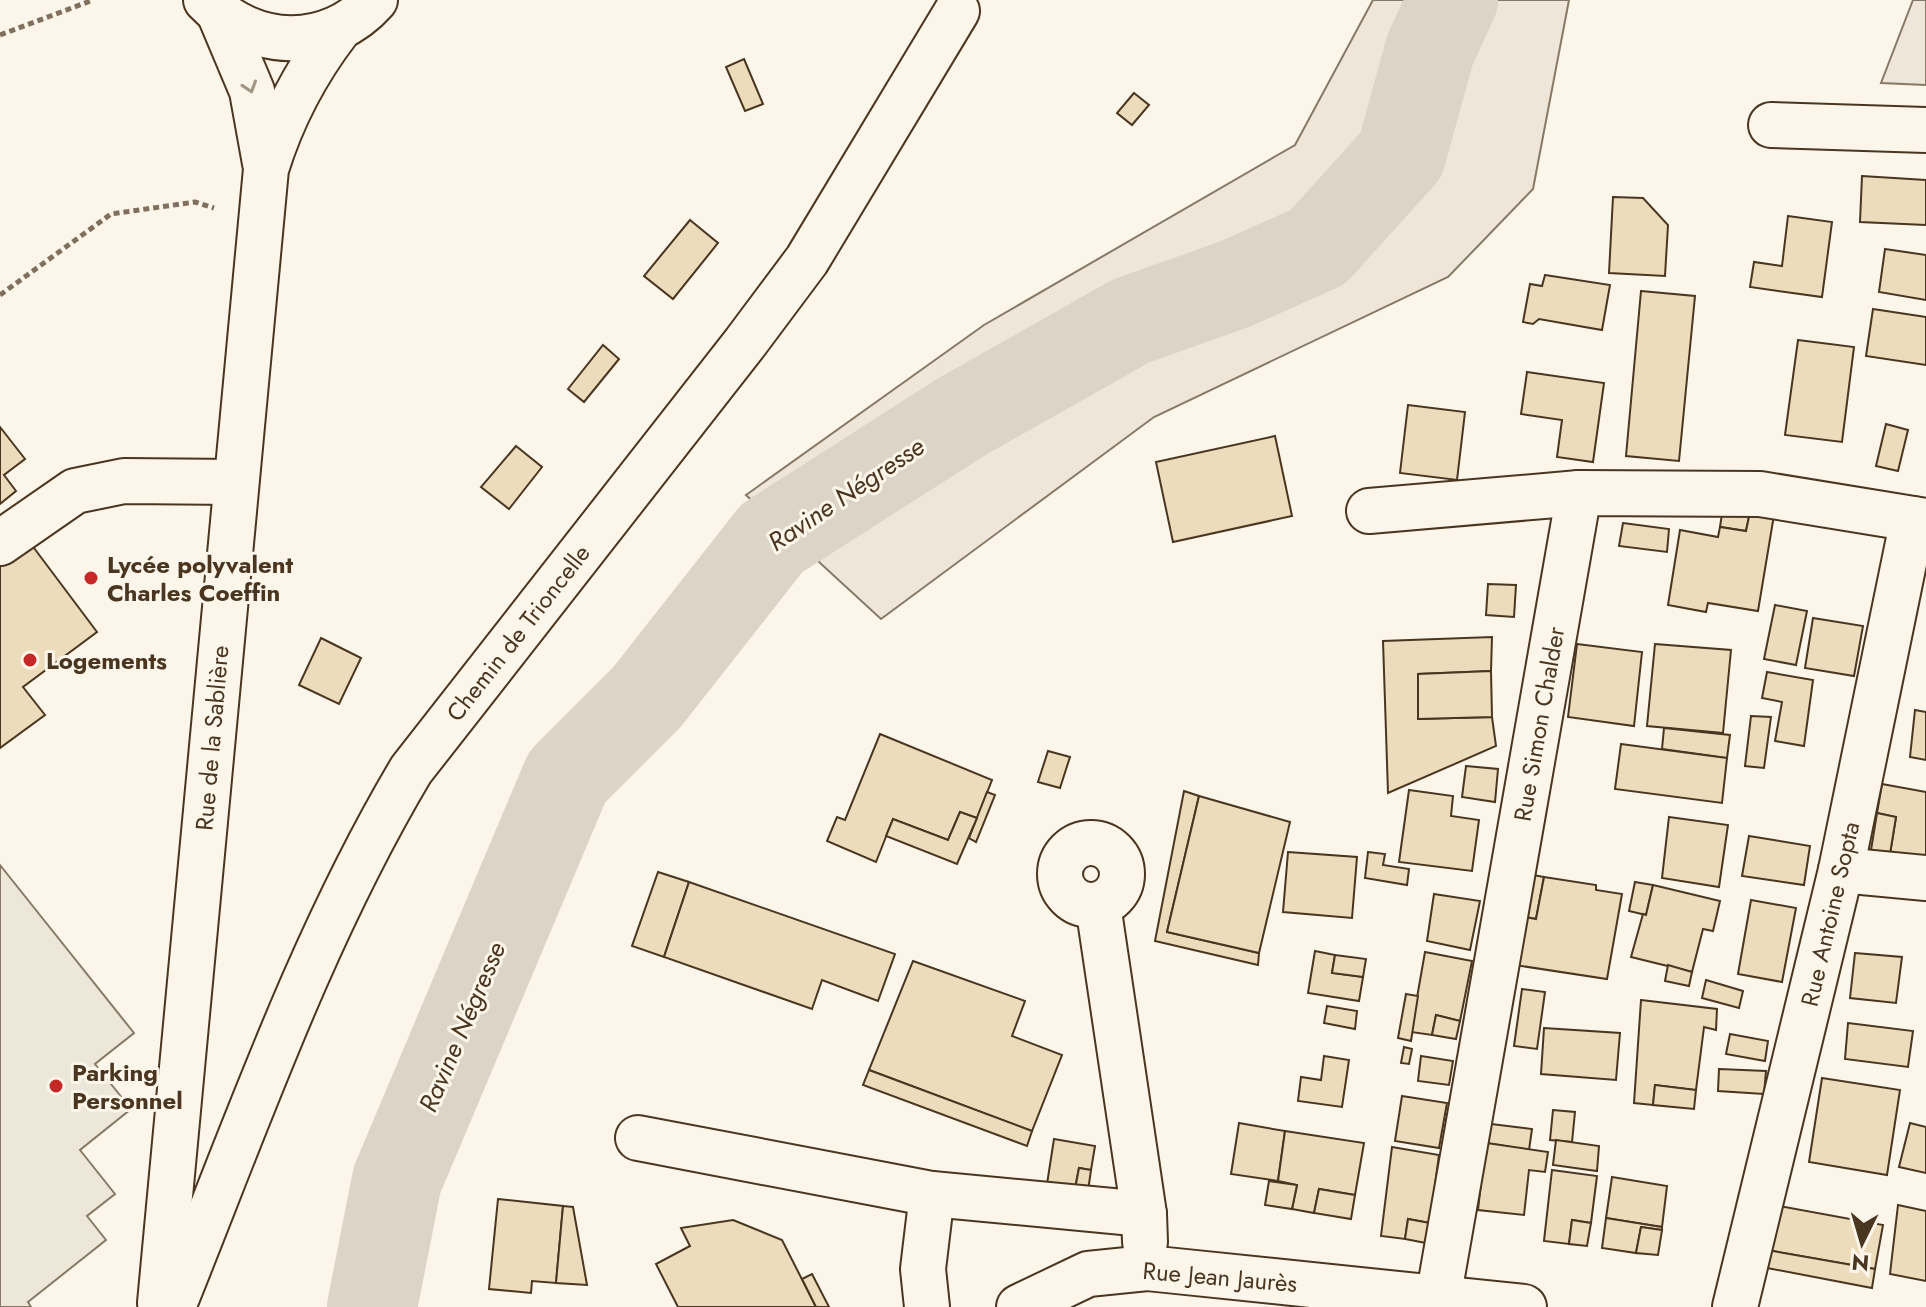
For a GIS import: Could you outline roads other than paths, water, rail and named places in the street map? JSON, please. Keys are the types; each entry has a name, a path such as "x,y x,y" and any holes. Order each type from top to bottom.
{"street":[{"path":"213,8 257,34 298,40 338,30 365,12 375,0"},
{"name":"Rue de la Sablière","path":"213,8 252,91 266,169"},
{"name":"Chemin de Trioncelle","path":"173,1307 324,934 375,830 404,782 807,260 957,11"},
{"name":"Rue de la Sablière","path":"159,1307 266,169 278,129 292,100 318,56 338,30"},
{"path":"1771,125 1926,130"},
{"path":"0,543 75,491 124,481 236,482"},
{"path":"1369,511 1579,493 1760,494 1919,520"},
{"name":"Rue Simon Chalder","path":"1438,1299 1579,493"},
{"name":"Rue Antoine Sopta","path":"1735,1307 1841,870 1919,520"},
{"path":"1841,870 1926,878"},
{"path":"1098,905 1144,1214 1147,1268"},
{"path":"638,1138 932,1194 1144,1214"},
{"path":"927,1307 923,1269 932,1194"},
{"name":"Rue Jean Jaurès","path":"1019,1307 1088,1274 1147,1268 1524,1307"}],"waterway":[{"name":"Ravine Négresse","path":"372,1307 397,1180 567,777 647,697 772,538 963,416 1131,321 1235,284 1318,247 1401,155 1430,50 1453,0"}],"place":[{"name":"Lycée polyvalent Charles Coeffin","path":"91,578"},
{"name":"Logements","path":"30,660"},
{"name":"Parking Personnel","path":"56,1086"}]}
